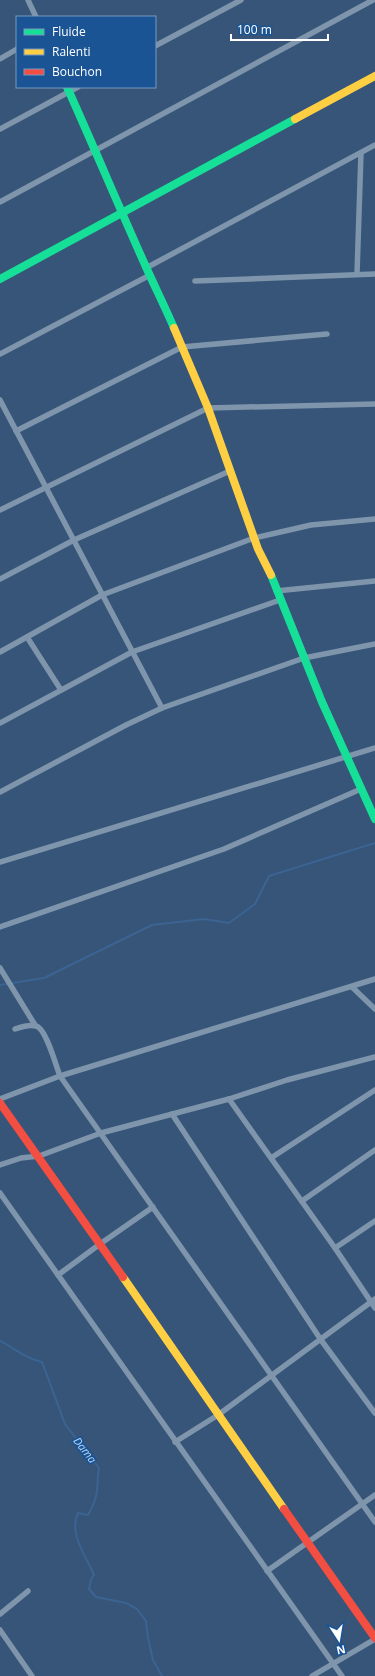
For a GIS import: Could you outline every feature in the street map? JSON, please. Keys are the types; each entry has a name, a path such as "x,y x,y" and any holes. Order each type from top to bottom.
{"street":[{"path":"28,0 36,16"},
{"path":"156,45 241,0"},
{"path":"0,202 373,0"},
{"path":"0,58 16,50"},
{"path":"0,279 375,76"},
{"path":"0,129 68,89 122,214 161,297 208,408 254,538 345,756 375,819"},
{"path":"0,354 375,145"},
{"path":"357,274 361,153"},
{"path":"195,281 375,274"},
{"path":"16,431 182,347 327,334"},
{"path":"0,400 162,708"},
{"path":"0,510 208,408 375,404"},
{"path":"0,579 74,540 230,471"},
{"path":"0,652 102,595 254,538 311,525 375,519"},
{"path":"276,591 375,581"},
{"path":"0,723 132,652 280,600"},
{"path":"27,637 61,690"},
{"path":"0,792 126,725 162,708 304,658 375,644"},
{"path":"0,862 375,748"},
{"path":"0,926 224,849 361,789"},
{"path":"0,968 35,1025 40,1027 60,1076 375,1522"},
{"path":"0,1099 60,1076 375,979"},
{"path":"352,987 375,1009"},
{"path":"15,1029 35,1025"},
{"path":"0,1165 21,1158 39,1156 101,1134 229,1099 287,1080 375,1057"},
{"path":"271,1158 375,1090"},
{"path":"229,1099 373,1301 375,1308"},
{"path":"0,1103 39,1156 218,1415 375,1638 312,1676"},
{"path":"172,1114 321,1340 375,1413"},
{"path":"302,1201 375,1150"},
{"path":"0,1193 342,1676"},
{"path":"58,1275 153,1207"},
{"path":"335,1248 375,1221"},
{"path":"175,1442 218,1415 373,1301"},
{"path":"267,1571 375,1495"},
{"path":"0,1614 28,1591"},
{"path":"0,1630 32,1676"}],"waterway":[{"path":"0,985 44,978 152,925 204,919 229,923 255,904 269,876 375,843"},
{"name":"Dama","path":"0,1341 25,1356 42,1362 65,1424 99,1468 95,1501 88,1515 78,1513 75,1521 79,1544 94,1575 91,1579 89,1589 96,1597 126,1603 137,1609 146,1621 153,1660 162,1676"}],"traffic: fast":[{"path":"67,88 174,328"},
{"path":"0,279 295,119"},
{"path":"271,575 322,702 375,819"}],"traffic: slow":[{"path":"295,119 375,76"},
{"path":"174,328 208,408 258,549 271,575"},
{"path":"123,1277 284,1509"}],"traffic: jam":[{"path":"0,1103 123,1277"},
{"path":"284,1509 375,1638"}]}
